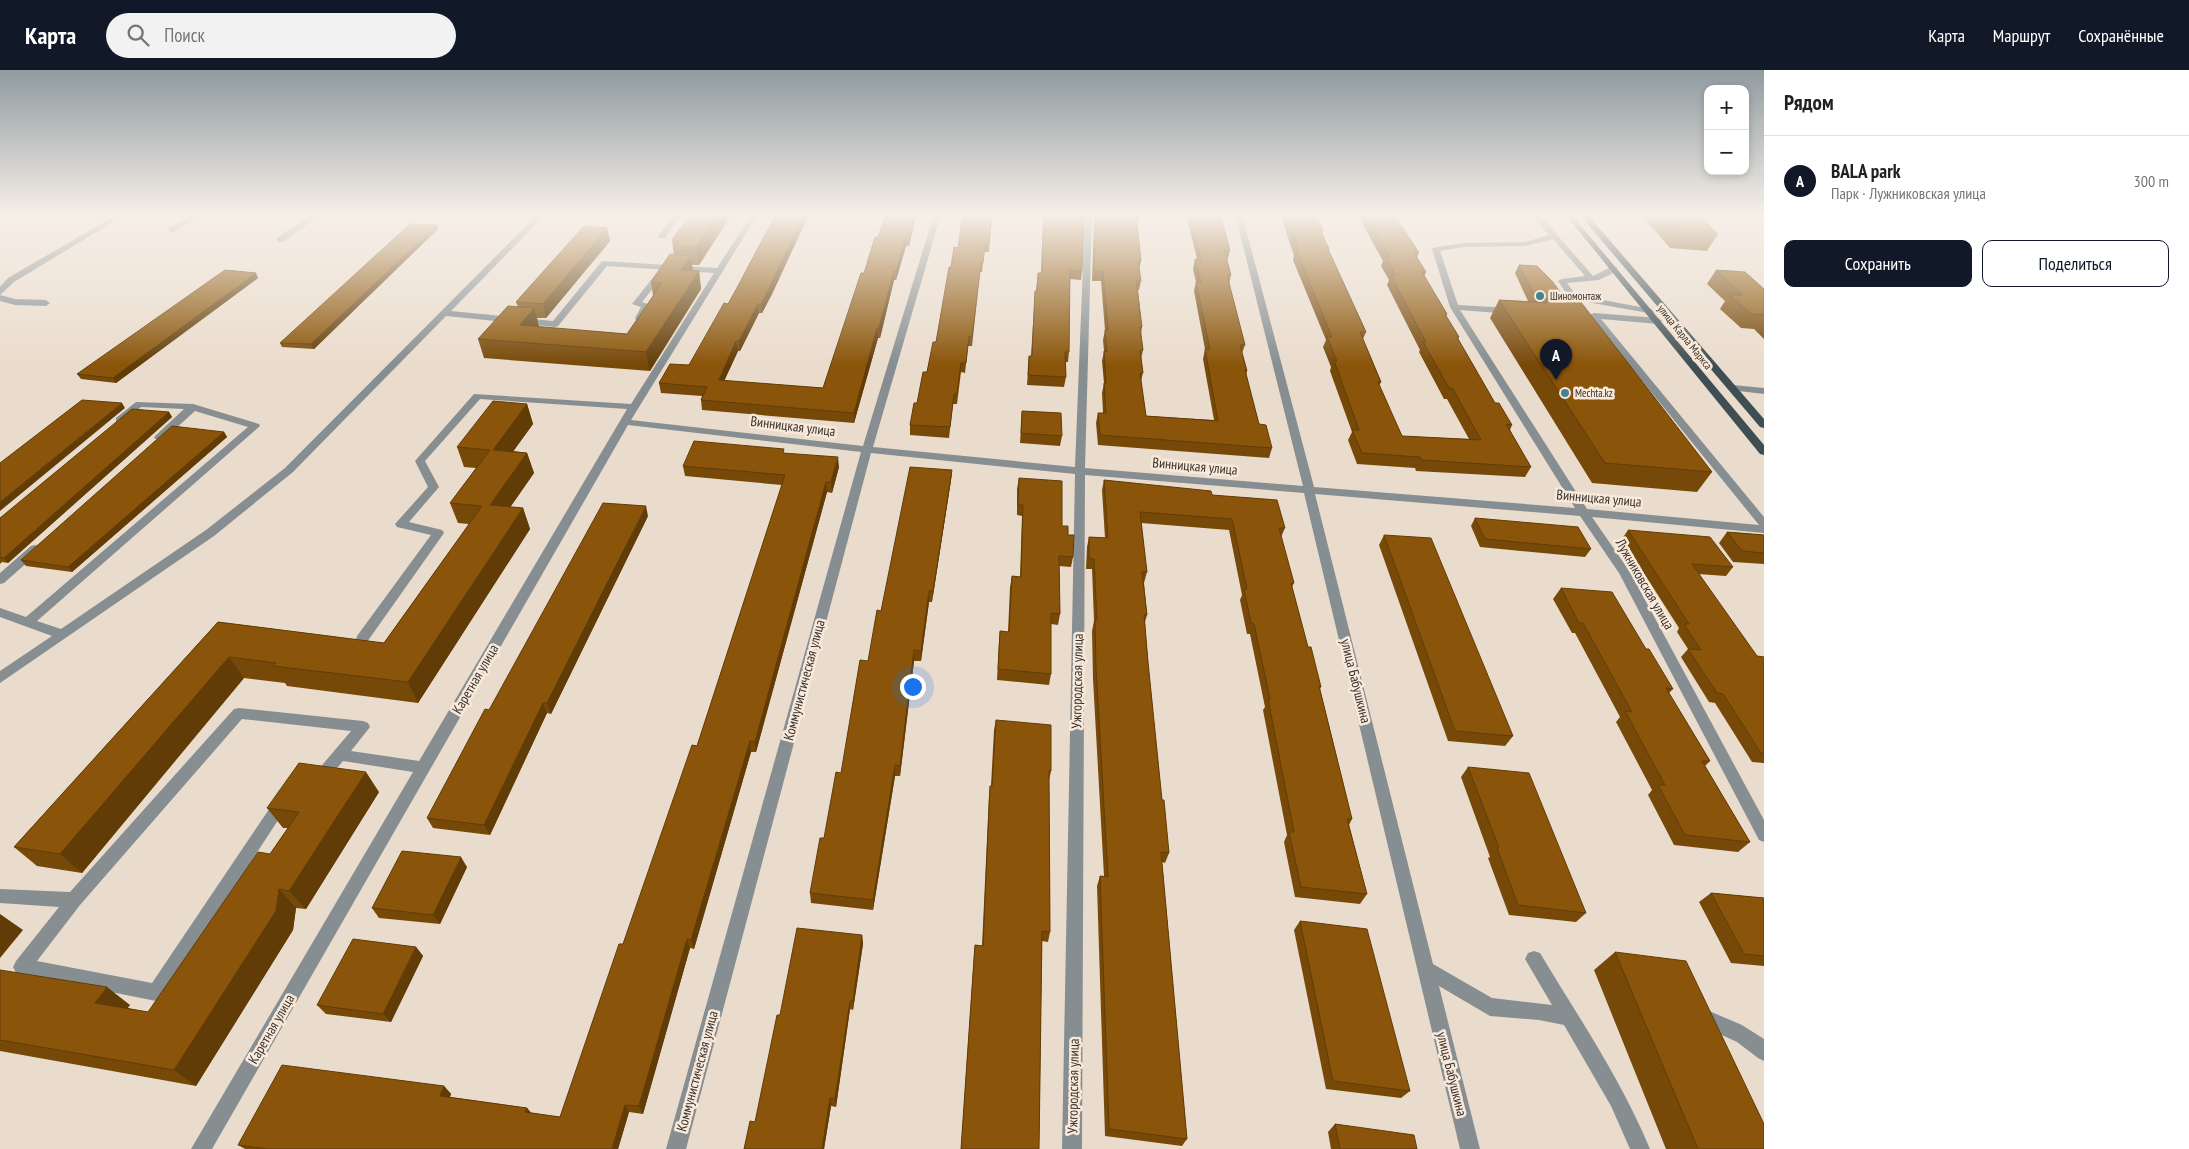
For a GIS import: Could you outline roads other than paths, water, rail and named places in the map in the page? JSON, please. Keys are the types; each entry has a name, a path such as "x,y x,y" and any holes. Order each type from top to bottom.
{"main road":[{"name":"улица Карла Маркса","path":"1610,264 1658,320 1764,452"},
{"name":"улица Карла Маркса","path":"1626,264 1764,424"}],"street":[{"path":"0,292 12,280 38,264"},
{"path":"0,678 210,533 289,470 492,264"},
{"path":"443,313 552,327 604,264"},
{"path":"626,264 719,271"},
{"name":"Каретная улица","path":"201,1149 625,422 723,264"},
{"name":"Коммунистическая улица","path":"676,1149 867,450 923,264"},
{"name":"Ужгородская улица","path":"1072,1149 1080,471 1087,264"},
{"name":"улица Бабушкина","path":"1252,264 1309,490 1470,1149"},
{"name":"Лужниковская улица","path":"1441,264 1454,307 1583,512 1624,572 1764,835"},
{"path":"1578,264 1590,278"},
{"path":"631,329 648,305 636,304 666,267"},
{"path":"1614,269 1590,278 1562,281 1573,297 1651,312"},
{"path":"0,298 15,302 46,303"},
{"path":"1454,307 1519,311"},
{"path":"1658,320 1589,315 1764,524"},
{"path":"1733,388 1764,391"},
{"path":"362,639 438,533 400,524 434,487 420,461 477,396 634,407"},
{"path":"28,622 255,426 193,408 140,404 110,428"},
{"path":"149,447 193,408"},
{"name":"Винницкая улица","path":"625,422 867,450 1080,471 1583,512 1764,529"},
{"path":"0,580 45,540"},
{"path":"0,612 63,635"},
{"path":"239,713 363,727 322,776 299,776 156,992 22,967 74,900 239,713"},
{"path":"340,755 423,768"},
{"path":"0,896 74,900"},
{"path":"1534,959 1604,1076 1632,1128 1640,1149"},
{"path":"1426,969 1490,1007 1539,1011 1568,1017"},
{"path":"1694,1014 1738,1033 1758,1044 1764,1052"}],"place":[{"name":"Шиномонтаж","path":"1540,296"},
{"name":"BALA park","path":"1556,380"},
{"name":"Mechta.kz","path":"1565,393"}]}
